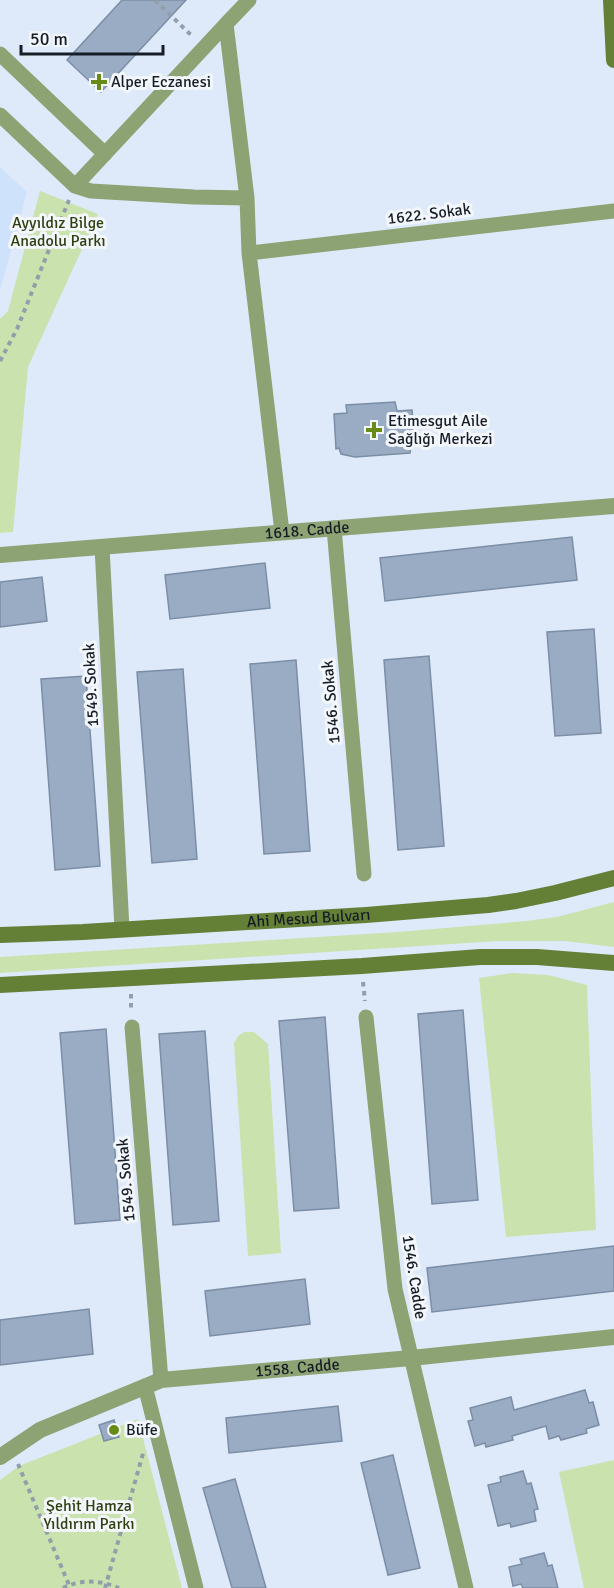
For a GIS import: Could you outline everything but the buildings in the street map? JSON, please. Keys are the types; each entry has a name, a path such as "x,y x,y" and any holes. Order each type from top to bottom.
{"main road":[{"path":"611,0 614,60"},
{"name":"Ahi Mesud Bulvarı","path":"0,935 366,915 488,905 555,893 614,878"},
{"path":"0,985 506,956 614,963"}],"street":[{"path":"75,186 249,0"},
{"path":"226,24 247,198 249,253 282,532"},
{"path":"0,54 105,154"},
{"path":"0,115 75,186 91,191 247,198"},
{"name":"1622. Sokak","path":"249,253 614,211"},
{"name":"1618. Cadde","path":"0,555 614,506"},
{"name":"1546. Sokak","path":"334,528 364,874"},
{"name":"1549. Sokak","path":"102,547 122,929"},
{"name":"1546. Cadde","path":"366,1017 395,1289 466,1588"},
{"name":"1549. Sokak","path":"132,1027 155,1425 196,1588"},
{"name":"1558. Cadde","path":"7,1452 40,1430 153,1383 614,1337"}],"path":[{"path":"155,0 205,48"},
{"path":"0,361 17,329 75,186"},
{"path":"362,966 366,1017"},
{"path":"130,978 132,1027"},
{"path":"106,1586 147,1440 155,1425"},
{"path":"7,1452 19,1466 69,1585"},
{"path":"63,1588 82,1582 95,1581 119,1588"}],"shaded area":[{"path":"0,167 27,192 0,291"}],"green space":[{"name":"Ayyıldız Bilge Anadolu Parkı","path":"40,191 98,214 28,367 13,532 0,533 0,319 8,311"},
{"path":"614,902 614,947 565,941 498,941 0,973 0,957 398,932 526,921 557,917"},
{"path":"512,973 548,975 587,985 596,1230 506,1237 479,978"},
{"path":"244,1032 254,1032 268,1044 281,1253 248,1256 234,1043"},
{"name":"Şehit Hamza Yıldırım Parkı","path":"138,1419 182,1588 0,1588 0,1480 19,1466"},
{"path":"614,1460 614,1588 584,1588 559,1472"}],"place":[{"name":"Alper Eczanesi","path":"99,82"},
{"name":"Etimesgut Aile Sağlığı Merkezi","path":"374,430"},
{"name":"Büfe","path":"114,1430"}]}
